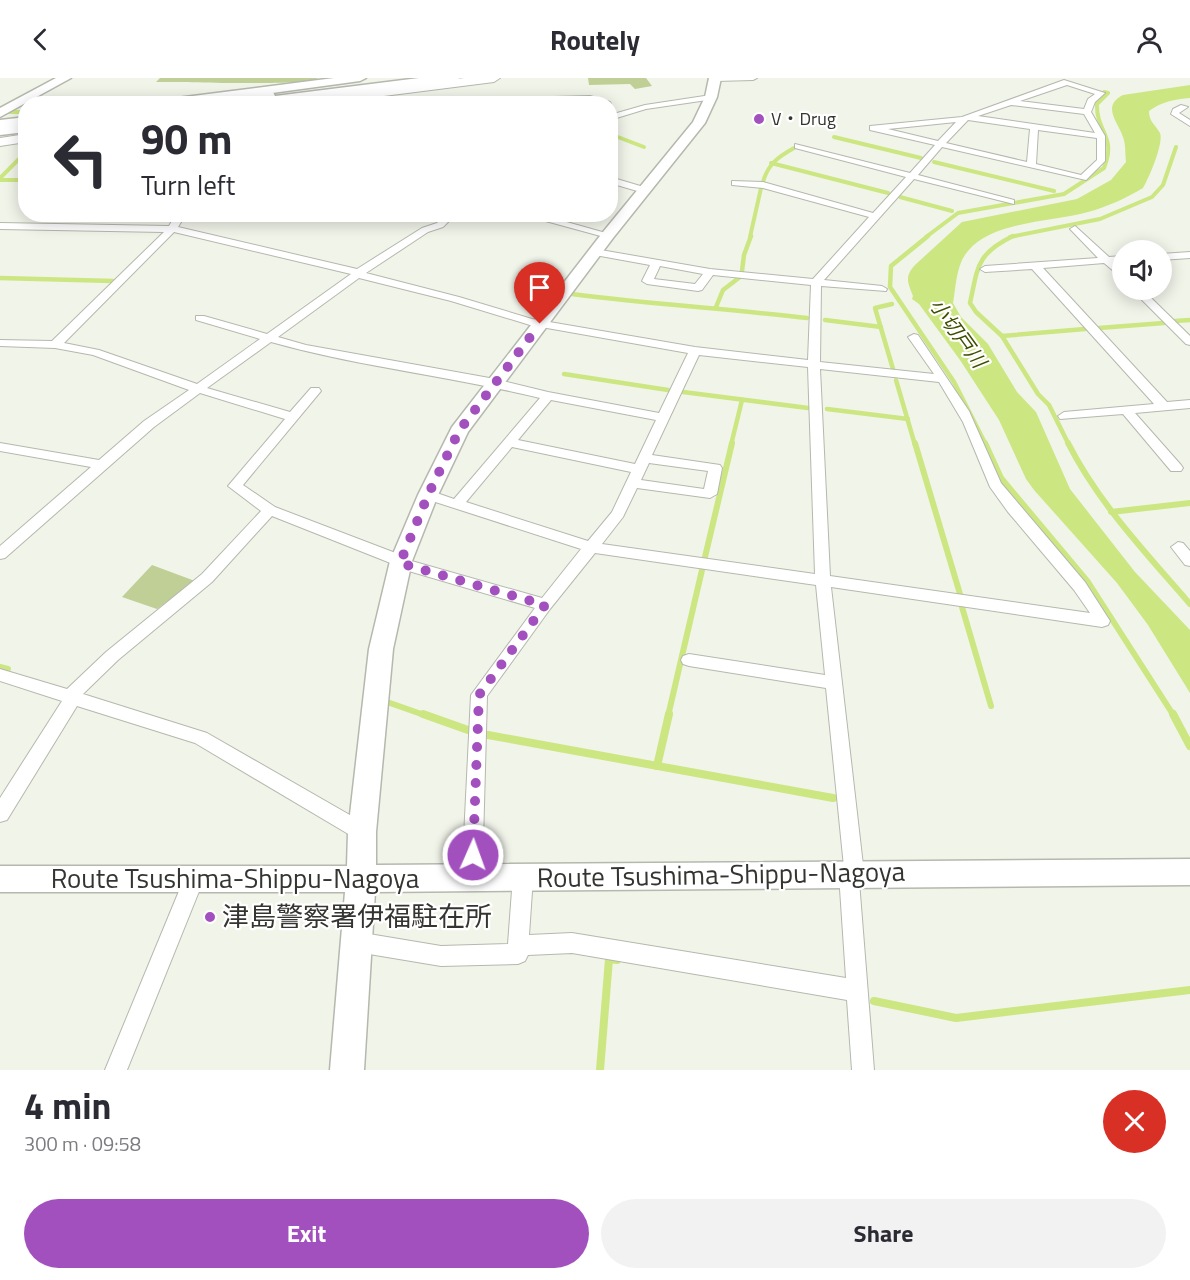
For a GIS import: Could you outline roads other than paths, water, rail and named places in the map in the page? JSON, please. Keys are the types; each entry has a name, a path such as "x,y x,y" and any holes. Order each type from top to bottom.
{"highway":[{"path":"264,96 404,78"},
{"path":"319,96 450,81"},
{"path":"0,130 18,128"},
{"path":"0,137 18,135"}],"main road":[{"path":"31,96 65,78"},
{"path":"222,96 360,78"},
{"path":"344,96 450,81 495,78"},
{"path":"347,1070 361,879 362,832 381,650 400,562 428,495 459,431 602,243 699,123 714,85"},
{"path":"2,111 18,103"},
{"path":"0,124 18,122"},
{"path":"0,142 18,139"},
{"name":"Route Tsushima-Shippu-Nagoya","path":"0,879 361,879 1190,872"}],"street":[{"path":"618,115 678,101 714,85 753,78"},
{"path":"446,96 450,81"},
{"path":"863,1070 851,874 823,581 814,364 816,282 940,144 967,118 1067,82 1101,93 1091,101 1087,112"},
{"path":"1010,102 1087,112"},
{"path":"1184,107 1175,114 1190,124"},
{"path":"618,108 627,112"},
{"path":"1087,112 1101,136 1101,161 1083,178 873,128 967,118 1101,136"},
{"path":"1031,166 1034,127"},
{"path":"798,146 1011,202"},
{"path":"618,182 644,190"},
{"path":"735,183 763,185 875,216"},
{"path":"55,345 172,229 176,222"},
{"path":"0,554 149,424 359,273 425,230 443,222"},
{"path":"546,222 657,262 710,272 882,289"},
{"path":"0,226 172,229 359,273 540,324 695,351 943,379"},
{"path":"1075,229 1112,266"},
{"path":"1172,256 1190,255"},
{"path":"985,269 1112,261"},
{"path":"657,262 647,281 698,288 710,272"},
{"path":"1035,266 1164,407"},
{"path":"1147,300 1190,342"},
{"path":"200,318 336,354 495,383 548,396 663,418"},
{"path":"428,495 590,547 1102,621 1078,582 1000,493 984,465 969,421 914,337"},
{"path":"0,343 55,345 95,352 199,389 293,417"},
{"path":"472,878 479,695 545,605 618,514 695,351"},
{"path":"315,391 236,486 270,510 400,562 545,605"},
{"path":"457,504 548,396"},
{"path":"1064,416 1190,404"},
{"path":"1126,410 1176,468"},
{"path":"509,442 641,463 715,468 710,494 632,483"},
{"path":"0,447 101,465"},
{"path":"0,814 72,696 112,656 207,578 270,510"},
{"path":"1178,547 1190,561"},
{"path":"689,660 833,683"},
{"path":"0,675 201,738 362,832"},
{"path":"357,942 441,956 518,954 523,877"},
{"path":"116,1070 194,879"},
{"path":"518,946 572,943 858,991"}],"water":[{"name":"小切戸川","path":"1190,85 1190,98 1158,105 1149,111 1150,118 1161,138 1149,177 1143,188 1095,210 1007,228 979,241 968,251 961,262 953,303 961,317 988,344 1017,392 1036,412 1070,489 1135,572 1190,630 1190,693 1148,625 1117,583 1026,479 999,420 960,360 919,304 912,299 908,280 909,273 915,265 962,222 1077,199 1111,180 1126,162 1124,140 1112,109 1116,99 1123,95"}],"waterway":[{"path":"926,237 958,213 1064,194 1104,168 1108,148 1097,104 1108,93 1104,92"},
{"path":"10,112 18,112"},
{"path":"618,137 644,147"},
{"path":"834,137 921,158"},
{"path":"1012,237 1100,219 1152,197 1163,185 1176,147"},
{"path":"773,163 794,148"},
{"path":"0,178 18,160"},
{"path":"934,162 1054,191"},
{"path":"763,182 773,163"},
{"path":"773,163 888,193"},
{"path":"0,180 18,180"},
{"path":"750,237 761,188"},
{"path":"900,197 952,211"},
{"path":"742,271 744,255 751,236"},
{"path":"928,236 891,266 890,287 954,382 985,443"},
{"path":"1002,336 976,312 970,303 977,271 985,256 1012,237"},
{"path":"716,307 723,290 740,277"},
{"path":"0,278 113,281"},
{"path":"572,294 807,318"},
{"path":"881,327 875,308 892,304"},
{"path":"825,320 881,327"},
{"path":"1175,321 1190,320"},
{"path":"1099,328 1164,323"},
{"path":"881,327 893,369"},
{"path":"1002,336 1085,329"},
{"path":"1002,336 1038,394 1049,405 1068,443"},
{"path":"564,374 668,390"},
{"path":"896,380 907,419"},
{"path":"683,392 808,408"},
{"path":"731,445 742,400"},
{"path":"827,409 907,419"},
{"path":"907,419 915,445"},
{"path":"705,557 732,443"},
{"path":"915,443 960,594"},
{"path":"985,443 1001,478 1088,582 1174,716"},
{"path":"1068,443 1094,487 1113,512"},
{"path":"1113,512 1190,503"},
{"path":"1113,512 1190,604"},
{"path":"668,716 702,570"},
{"path":"962,607 991,706"},
{"path":"0,667 8,669"},
{"path":"390,703 427,716"},
{"path":"423,714 468,730"},
{"path":"657,766 669,714"},
{"path":"1173,714 1190,746"},
{"path":"488,735 657,766"},
{"path":"657,766 833,798"},
{"path":"600,1070 609,959 617,960"},
{"path":"874,1001 956,1018 1190,990"}],"place":[{"name":"V・Drug","path":"759,119"},
{"name":"津島警察署伊福駐在所","path":"210,917"}]}
